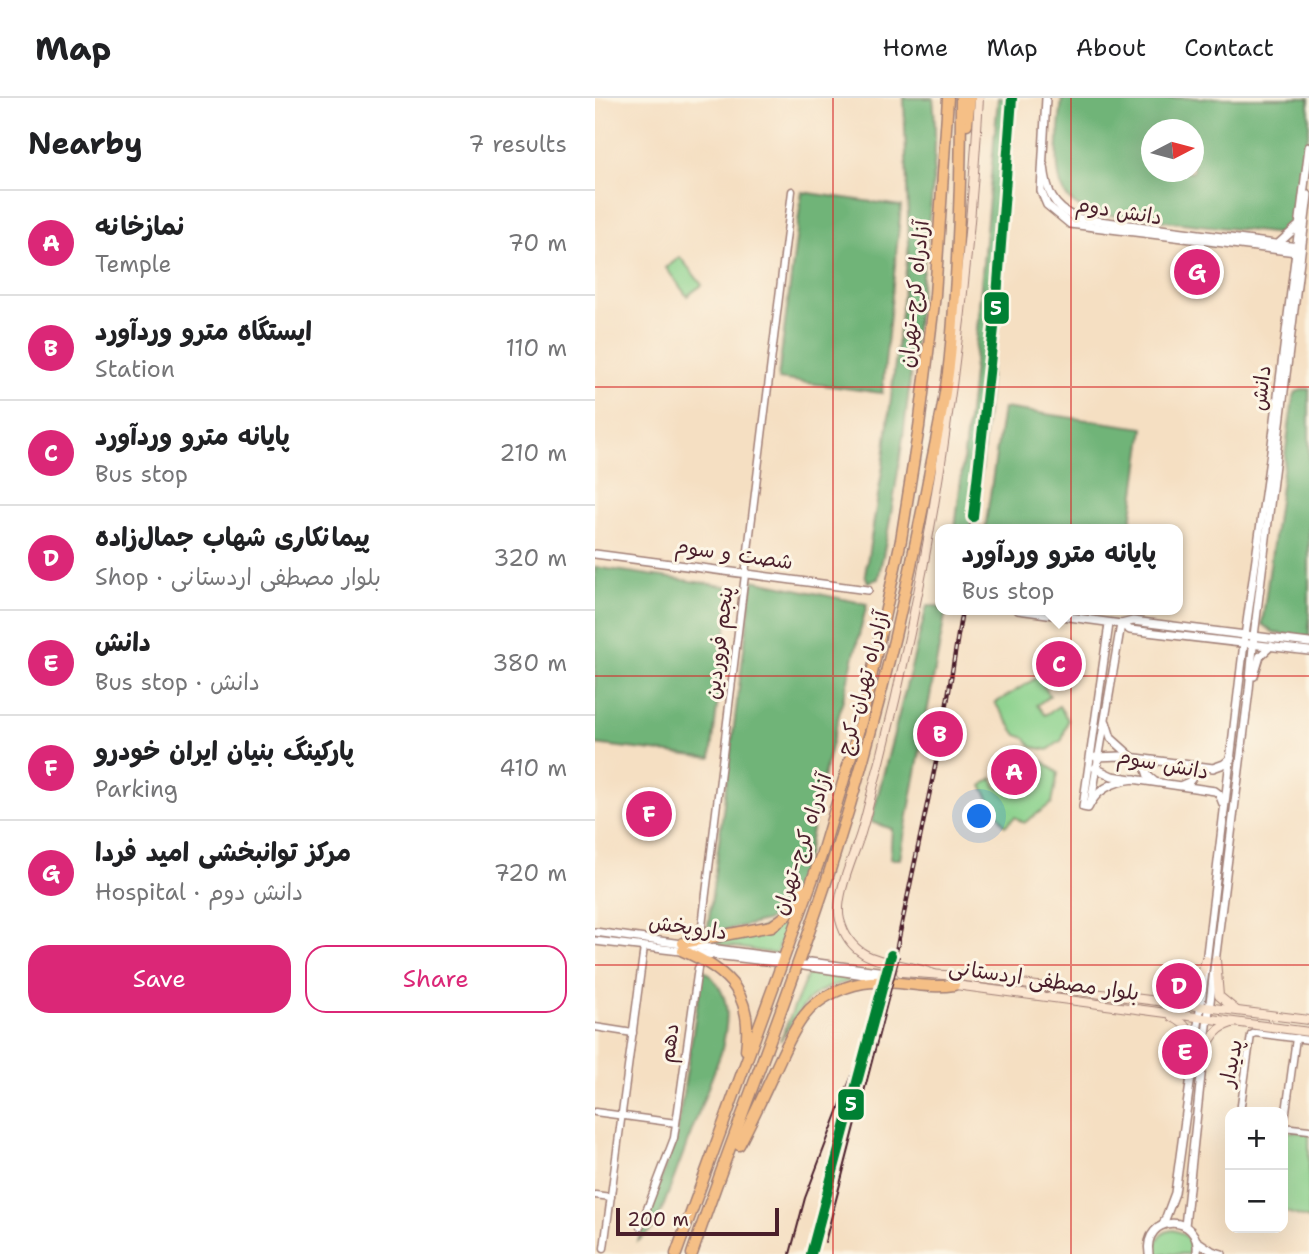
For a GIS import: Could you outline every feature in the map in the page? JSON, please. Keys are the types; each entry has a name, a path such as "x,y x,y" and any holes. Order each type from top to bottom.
{"highway":[{"path":"941,98 945,159"},
{"name":"آزادراه کرج-تهران","path":"676,1254 821,856 862,719 901,540 919,427 935,295 948,98"},
{"name":"آزادراه تهران-کرج","path":"692,1254 830,871 895,645 950,358 961,168 961,98"},
{"path":"961,168 977,99"},
{"path":"683,947 762,929 779,922 797,900 821,856"},
{"path":"683,947 717,967 740,997 747,1014 748,1030 740,1078"},
{"path":"719,1182 787,1043 804,1015 820,1001 846,987 863,983 937,987 954,985"}],"main road":[{"path":"934,974 867,956 853,945 844,932 839,916 840,900 889,723 935,506 959,341 977,99"},
{"path":"1162,1001 1185,999 1194,992 1206,960"},
{"path":"1216,960 1219,996 1239,1011"},
{"name":"بلوار مصطفی اردستانی","path":"1309,1020 934,974 900,976 1309,1032"},
{"path":"1163,1013 1187,1027 1192,1036 1194,1056"},
{"path":"1255,1024 1250,1019 1256,1014"},
{"path":"1202,1066 1212,1036 1225,1025 1235,1022"}],"street":[{"name":"دانش دوم","path":"1046,98 1042,151 1051,197 1062,211 1076,218 1298,250"},
{"name":"دانش","path":"1149,1254 1149,1242 1152,1235 1163,1225 1175,1193 1194,1056 1216,960 1249,690 1251,638 1271,452 1309,147"},
{"name":"دانش","path":"1251,638 1298,250 1309,184"},
{"name":"پنجم فروردین","path":"702,934 792,191"},
{"path":"1292,272 1282,254 1274,247 1284,241 1299,225"},
{"name":"شصت و سوم","path":"595,554 868,590"},
{"path":"1050,615 1109,624 1133,621 1251,638 1309,643"},
{"path":"1109,624 1083,807 1089,808 1121,624"},
{"path":"1121,624 1130,630 1244,643 1251,638"},
{"path":"1251,638 1271,646 1309,651"},
{"name":"دانش","path":"1205,1007 1206,960 1244,643"},
{"path":"1249,690 1260,656 1271,646"},
{"path":"1105,716 1111,738 1124,752 1138,760"},
{"name":"دانش سوم","path":"1224,807 1215,791 1112,776 1088,762 1098,757 1121,756 1213,768 1224,764 1231,757"},
{"path":"1155,781 1148,776 1146,769 1159,762"},
{"path":"1181,785 1192,778 1184,765"},
{"path":"1091,802 1102,789 1113,783 1136,779"},
{"name":"داروپخش","path":"595,932 776,959"},
{"name":"داروپخش","path":"595,941 644,947 683,947"},
{"path":"604,1248 644,947"},
{"path":"805,964 878,974"},
{"name":"دهم","path":"640,1227 674,1138 698,968"},
{"name":"دانش","path":"1185,1226 1202,1066 1203,1019"},
{"path":"595,1027 633,1032"},
{"name":"پدیدار","path":"1241,1107 1251,1035 1255,1033 1309,1040"},
{"path":"1287,1107 1296,1038"},
{"path":"595,1112 676,1123"},
{"path":"1288,1127 1309,1130"},
{"path":"595,1195 611,1196"},
{"path":"1163,1225 1178,1223 1185,1226 1197,1241 1222,1254"},
{"path":"1197,1241 1197,1254"}],"green space":[{"path":"904,98 933,98 934,168 898,469 878,579 868,582 865,574 883,466 909,244"},
{"path":"998,98 1013,98 982,468 971,524 956,524 971,395"},
{"path":"1062,98 1309,98 1309,128 1294,225 1281,234 1091,213 1076,205 1062,189 1057,150"},
{"path":"802,192 901,206 882,393 778,379"},
{"path":"680,257 702,285 687,296 666,268"},
{"path":"1309,389 1309,638 1274,633 1262,624 1293,398 1296,392"},
{"path":"1003,408 1144,428 1131,524 986,524"},
{"path":"595,567 731,587 711,758 595,744"},
{"path":"753,580 867,604 821,786 803,874 796,890 781,911 766,921 707,934"},
{"path":"927,606 935,606 935,615 945,615 900,859 890,859 892,829 871,822"},
{"path":"1038,677 1050,696 1037,705 1045,715 1059,706 1068,720 1062,740 1048,750 1032,747 1026,738 1017,735 995,703"},
{"path":"1044,762 1058,773 1052,803 1024,823 1015,817 1005,826 982,786 992,778 996,787 1005,787 1024,773 1025,763"},
{"path":"788,920 776,954 712,943"},
{"path":"703,969 713,978 724,997 727,1018 721,1053 656,1226 638,1241 676,1138"},
{"path":"809,971 866,978 833,986 813,996 780,1041"},
{"path":"1288,1131 1309,1133 1309,1219 1288,1213"},
{"path":"1173,1230 1187,1238 1190,1245 1189,1254 1157,1254 1156,1245 1159,1238"}],"tunnel":[{"path":"878,971 901,972"}],"tram line":[{"path":"790,1254 805,1198 869,1030 887,954"},
{"path":"825,1242 899,957"},
{"path":"809,1248 845,1118"}],"railway":[{"path":"972,524 973,517"},
{"path":"895,956 942,734 961,615"}],"transit line":[{"name":"5","path":"973,517 996,310 1012,98"},
{"name":"5","path":"811,1254 891,955"}],"place":[{"name":"مرکز توانبخشی امید فردا","path":"1197,272"},
{"name":"پایانه مترو وردآورد","path":"1059,664"},
{"name":"ایستگاه مترو وردآورد","path":"940,734"},
{"name":"نمازخانه","path":"1014,772"},
{"name":"پارکینگ بنیان ایران خودرو","path":"649,814"},
{"name":"پیمانکاری شهاب جمال‌زاده","path":"1179,986"},
{"name":"دانش","path":"1185,1052"}]}
